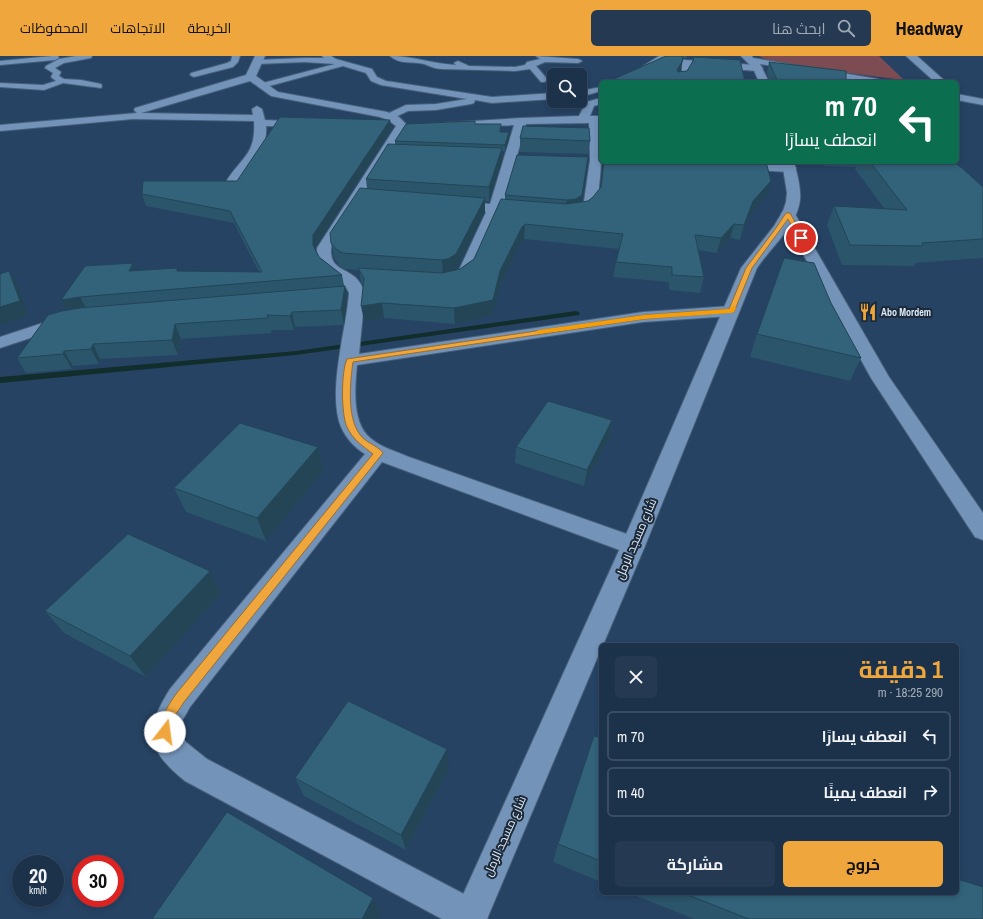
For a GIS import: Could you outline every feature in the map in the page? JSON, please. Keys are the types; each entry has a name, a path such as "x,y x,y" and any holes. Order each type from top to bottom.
{"street":[{"path":"663,56 669,61 758,68"},
{"path":"912,56 939,80"},
{"path":"749,58 758,68 763,80"},
{"path":"749,58 861,80"},
{"path":"251,77 256,61"},
{"path":"251,77 275,94 402,123"},
{"path":"118,117 173,98 230,84 251,77"},
{"path":"233,180 252,159 258,146 261,120 258,106 275,94"},
{"path":"959,96 983,102"},
{"path":"558,213 579,212 588,207 591,201 599,160 590,104 599,101"},
{"path":"0,128 118,117 152,116 261,120 316,125"},
{"path":"434,126 593,119"},
{"path":"435,282 449,282 465,273 495,208 521,121"},
{"path":"381,126 402,123"},
{"path":"402,123 394,152 364,198 324,248 322,255 325,262 332,270 353,283 355,288 346,389 351,426 360,440 378,453 633,546"},
{"path":"496,156 527,157"},
{"path":"581,160 599,160"},
{"path":"729,165 789,165"},
{"name":"شارع مسجد الرمل","path":"470,917 633,546 749,268 779,229 788,214 793,201 789,165"},
{"path":"441,204 542,212"},
{"path":"788,214 880,378 983,531"},
{"path":"349,361 636,318 731,311"},
{"path":"0,343 45,326 80,318"},
{"path":"378,453 180,698 170,712 165,732 169,745 180,759 196,770 470,917"}],"lane":[{"path":"0,63 88,56"},
{"path":"194,75 230,65 234,62 236,56"},
{"path":"394,56 402,60 425,62 433,66 467,68 533,64 575,58"},
{"path":"566,56 575,58"},
{"path":"623,80 640,72 663,56"},
{"path":"58,58 49,68 57,72 55,76 62,80 98,86"},
{"path":"256,61 329,59 369,71 374,79 384,83 492,100"},
{"path":"461,61 467,68"},
{"path":"556,61 558,64 572,68"},
{"path":"681,80 686,72 687,65 685,63"},
{"path":"262,86 342,64"},
{"path":"503,65 533,64"},
{"path":"533,64 544,80"},
{"path":"503,65 506,77"},
{"path":"432,74 437,74 442,67"},
{"path":"0,85 13,85 44,92 62,80"},
{"path":"589,92 599,90"},
{"path":"589,92 599,99"},
{"path":"402,123 406,108 436,107 464,102 547,96"}],"shaded area":[{"path":"759,56 879,56 904,80 784,65"}],"building":[{"path":"666,56 682,56 683,60 677,70 678,72 687,71 694,57 740,60 745,80 612,80"},
{"path":"769,62 846,71 846,80 777,80"},
{"path":"280,117 390,120 313,235 313,245 319,257 342,275 80,297 61,300 85,266 133,263 129,271 177,268 177,271 262,272 230,211 142,194 143,181 237,181"},
{"path":"475,121 475,124 501,124 500,132 509,132 505,145 395,141 406,124"},
{"path":"523,126 589,128 590,141 520,138"},
{"path":"388,144 502,148 489,187 366,179"},
{"path":"517,155 588,157 582,195 576,199 567,200 505,195"},
{"path":"604,164 767,164 771,181 753,201 744,225 734,224 721,238 695,235 704,277 672,275 672,267 616,262 623,234 525,224 522,227 500,271 493,300 454,308 382,303 361,306 364,278 358,268 442,273 460,269 474,259 501,199 567,204 588,201 601,187"},
{"path":"872,164 956,164 983,187 983,239 922,243 923,246 850,245 834,206 907,210"},
{"path":"360,188 485,198 456,254 448,259 442,260 342,253 331,243 330,233"},
{"path":"784,258 814,263 831,303 861,358 757,334"},
{"path":"9,271 20,301 0,307 0,274"},
{"path":"345,286 341,310 292,312 290,316 267,315 268,318 175,324 172,340 93,344 91,349 64,351 63,354 17,358 48,315 62,311 80,308"},
{"path":"548,401 612,420 587,470 516,447"},
{"path":"240,423 318,447 257,518 174,488"},
{"path":"128,534 210,571 130,656 45,611"},
{"path":"348,701 447,749 401,835 295,778"},
{"path":"594,736 599,737 599,860 558,844"},
{"path":"227,812 373,898 362,919 152,919"},
{"path":"959,880 983,887 983,919 749,919 688,895 959,895"}],"waterway":[{"path":"0,380 296,353 576,313"}],"slow traffic":[{"path":"539,332 644,317 684,313 731,311 733,308"}],"place":[{"name":"Abo Mordem","path":"868,312"}],"route":[{"path":"165,732 170,712 180,698 378,453 360,440 351,426 348,413 346,389 349,361 644,317 684,313 731,311 749,268 757,255 779,229 788,214 801,238"}]}
